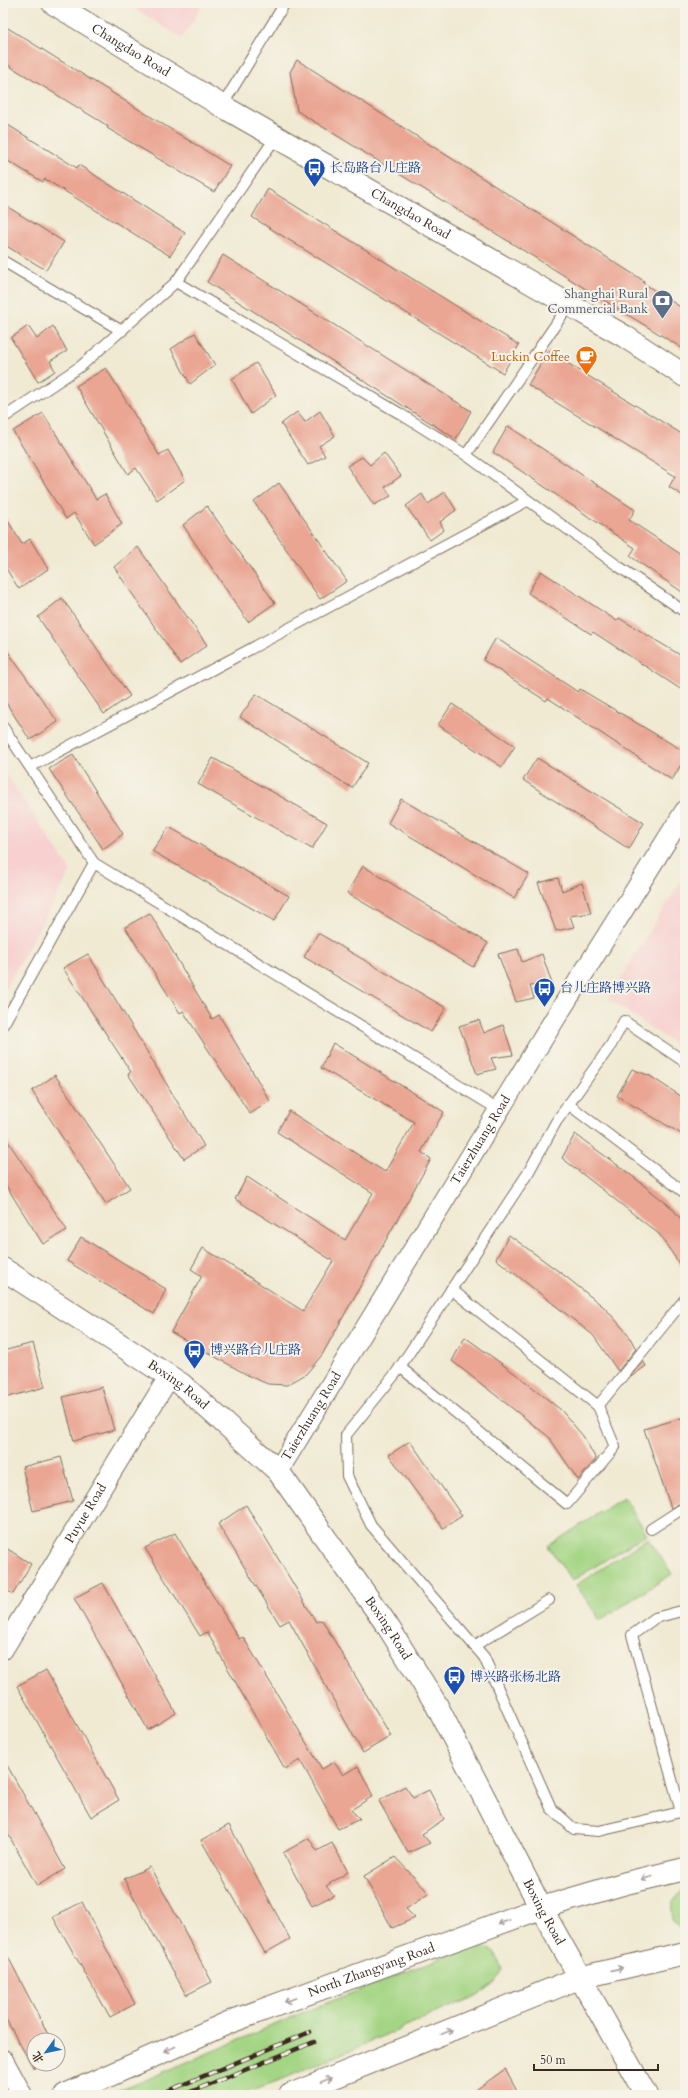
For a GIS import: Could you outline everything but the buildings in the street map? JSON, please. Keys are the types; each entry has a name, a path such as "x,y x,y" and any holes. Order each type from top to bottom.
{"street":[{"name":"Changdao Road","path":"53,3 222,106 624,336 685,376"},
{"name":"Taierzhuang Road","path":"278,1471 499,1110 685,811"},
{"name":"Boxing Road","path":"3,1269 181,1384 278,1471 387,1625 436,1704 541,1908 646,2095"},
{"name":"Puyue Road","path":"3,1649 169,1377"},
{"name":"North Zhangyang Road","path":"65,2095 230,2022 541,1908 626,1883 685,1869"},
{"path":"290,2095 579,1978 685,1953"},
{"path":"3,2060 22,2095"}],"lane":[{"path":"222,106 285,3"},
{"path":"3,418 81,366 176,282 276,137"},
{"path":"3,260 122,331"},
{"path":"176,282 392,409 466,455 527,501 685,612"},
{"path":"466,455 569,305"},
{"path":"30,767 527,501"},
{"path":"3,727 94,863 499,1110"},
{"path":"3,1025 94,863"},
{"path":"685,1062 624,1021 611,1045 556,1122 528,1174 400,1367 346,1435 347,1476 371,1525 484,1657 551,1808 574,1828 599,1831 683,1812 632,1635 655,1618 685,1610"},
{"path":"568,1104 685,1193"},
{"path":"400,1367 567,1504 615,1447 598,1406 451,1289"},
{"path":"598,1406 685,1299"},
{"path":"651,1529 685,1507"},
{"path":"474,1646 549,1600"}],"shaded area":[{"path":"126,3 204,3 182,38"},
{"path":"3,770 71,871 3,993"},
{"path":"685,874 685,1051 608,999"}],"green space":[{"path":"624,1497 647,1534 572,1581 548,1546"},
{"path":"648,1538 672,1574 600,1620 576,1585"},
{"path":"685,1887 685,1933 672,1920 673,1902"},
{"path":"474,1945 491,1949 496,1955 502,1970 495,1982 478,1995 283,2079 238,2095 110,2095 309,2010"}],"railway":[{"path":"158,2095 310,2032"},
{"path":"183,2095 314,2042"}],"place":[{"name":"长岛路台儿庄路","path":"314,188"},
{"name":"Shanghai Rural Commercial Bank","path":"663,320"},
{"name":"Luckin Coffee","path":"586,376"},
{"name":"台儿庄路博兴路","path":"544,1008"},
{"name":"博兴路台儿庄路","path":"194,1370"},
{"name":"博兴路张杨北路","path":"454,1696"}]}
